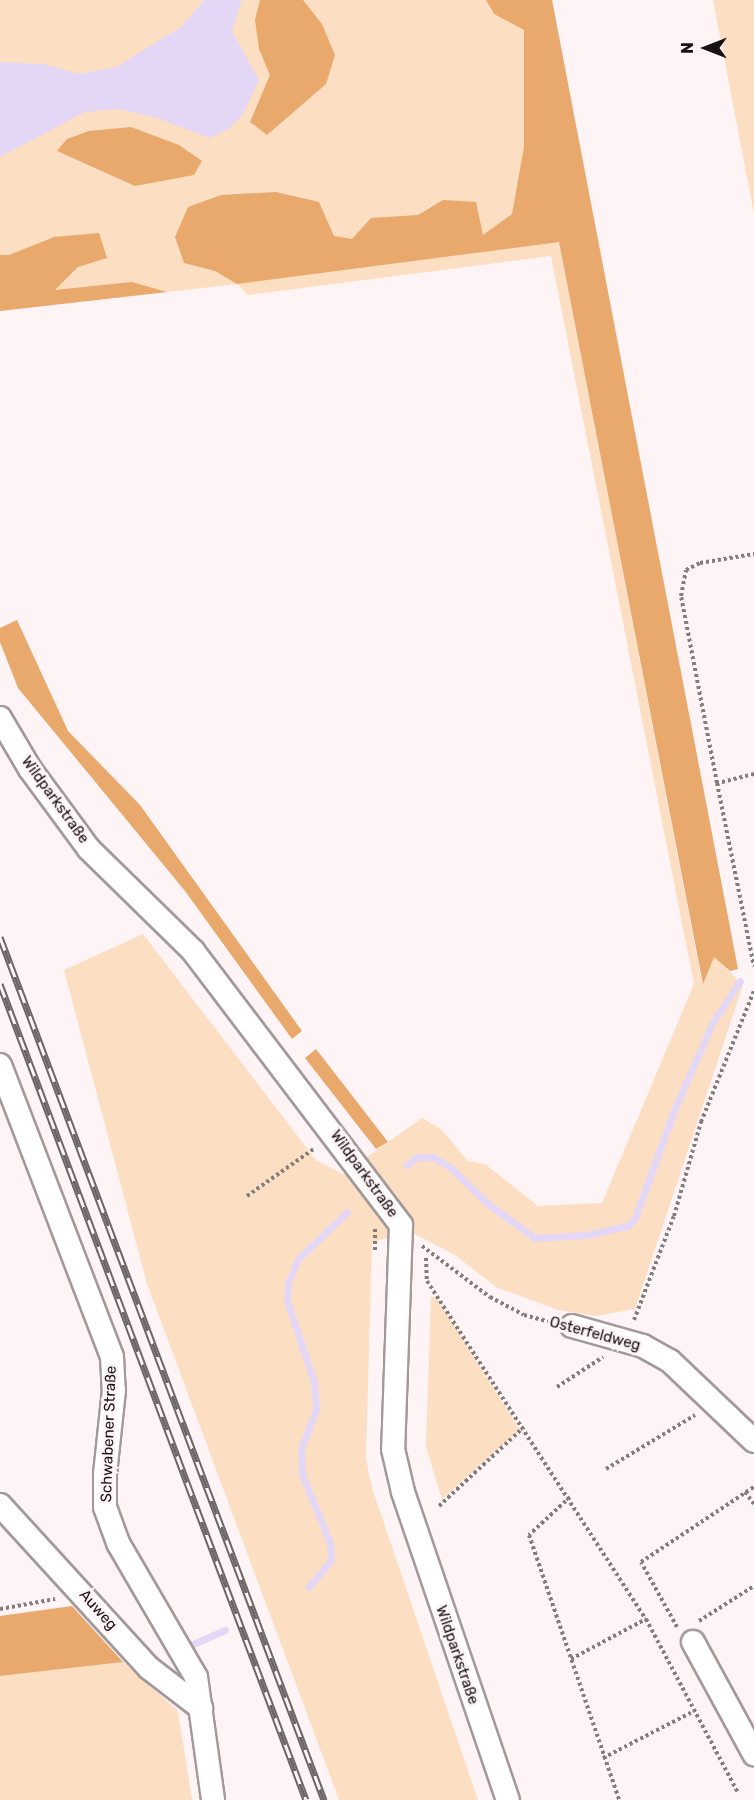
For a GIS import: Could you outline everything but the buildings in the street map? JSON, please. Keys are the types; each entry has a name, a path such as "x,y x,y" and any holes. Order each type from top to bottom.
{"street":[{"name":"Wildparkstraße","path":"0,718 30,769 90,849 193,951 401,1225 393,1449 403,1492 508,1800"},
{"name":"Schwabener Straße","path":"0,1065 112,1357 114,1390 105,1474 105,1508 118,1543 196,1677 213,1800"},
{"name":"Osterfeldweg","path":"572,1326 643,1346 670,1361 716,1402 754,1442"},
{"name":"Auweg","path":"0,1505 149,1668 201,1708"},
{"path":"687,1637 754,1754"}],"path":[{"path":"754,554 700,563 686,570 681,596 754,966"},
{"path":"717,783 754,774"},
{"path":"556,1387 625,1341 674,1216 701,1122 754,992"},
{"path":"247,1196 315,1148"},
{"name":"Osterfeldweg","path":"419,1258 439,1259 490,1297 524,1315 572,1326"},
{"path":"426,1258 427,1281 524,1426 646,1619 738,1793"},
{"path":"606,1469 716,1402"},
{"path":"439,1506 524,1426"},
{"path":"754,1487 641,1562 687,1637 754,1586"},
{"path":"745,1492 754,1504"},
{"path":"570,1497 529,1535 619,1800"},
{"path":"0,1610 83,1594"},
{"path":"571,1659 646,1619"},
{"path":"603,1758 693,1711"}],"shaded area":[{"path":"0,0 552,0 559,242 702,983 714,956 743,985 635,1309 596,1316 558,1310 496,1287 455,1255 411,1232 372,1242 366,1459 372,1488 478,1800 339,1800 147,1284 64,970 143,934 316,1160 343,1174 422,1118 441,1129 468,1161 485,1164 538,1206 602,1203 694,984 551,256 248,295 237,284 0,311"},
{"path":"204,0 242,0 232,31 259,80 243,114 230,128 210,138 154,117 117,109 85,112 0,157 0,62 43,64 80,74 116,67 181,27"},
{"path":"260,0 303,0 322,24 335,55 326,84 267,135 250,122 270,75 259,49 255,20"},
{"path":"486,0 552,0 738,969 730,971 714,957 703,984 559,242 237,284 215,271 184,263 175,237 188,207 221,195 276,192 319,202 334,236 352,239 371,218 418,215 443,200 476,202 483,235 512,214 524,147 524,30 494,14"},
{"path":"713,0 754,0 754,214"},
{"path":"131,127 179,145 202,161 194,175 135,186 57,151 67,139 89,131"},
{"path":"99,233 107,258 78,267 55,290 132,282 167,292 0,311 0,255 9,255 54,237"},
{"path":"17,620 68,731 140,805 302,1031 292,1039 185,891 18,688 0,642 0,628"},
{"path":"316,1049 388,1142 376,1149 305,1058"},
{"path":"431,1297 436,1297 520,1430 442,1499 426,1447"},
{"path":"72,1606 123,1662 0,1676 0,1616"},
{"path":"123,1662 178,1711 192,1800 0,1800 0,1676"}],"waterway":[{"path":"407,1165 417,1157 433,1157 451,1168 488,1204 535,1238 585,1235 628,1226 635,1218 675,1108 713,1022 740,981"},
{"path":"309,1587 331,1560 330,1543 302,1474 301,1448 316,1410 314,1382 287,1301 288,1283 298,1259 347,1212"},
{"path":"191,1645 225,1630"}],"railway":[{"path":"0,937 324,1800"},
{"path":"0,984 306,1800"}]}
